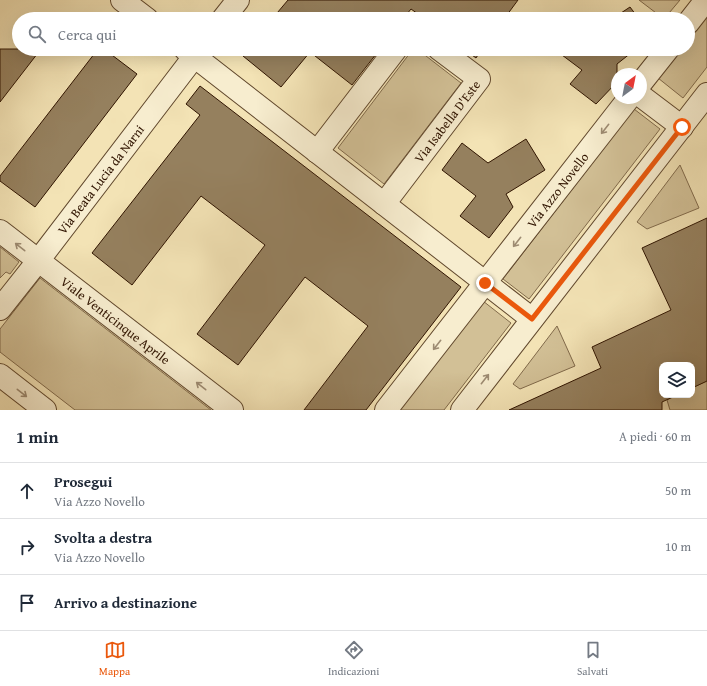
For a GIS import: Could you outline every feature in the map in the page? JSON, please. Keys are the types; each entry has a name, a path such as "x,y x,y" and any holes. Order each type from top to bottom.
{"street":[{"path":"122,0 138,12"},
{"path":"229,12 238,0"},
{"path":"695,14 706,0"},
{"name":"Via Beata Lucia da Narni","path":"0,309 38,261 189,56"},
{"path":"199,56 318,152 532,319"},
{"path":"318,152 391,56"},
{"name":"Via Isabella D'Este","path":"384,204 479,79 448,56"},
{"path":"647,75 662,56"},
{"path":"462,410 707,94"},
{"path":"647,101 682,127"},
{"name":"Via Azzo Novello","path":"386,410 624,104"},
{"name":"Viale Venticinque Aprile","path":"0,231 232,410"},
{"path":"0,375 45,410"}],"shaded area":[{"path":"639,0 680,0 670,12 655,12"},
{"path":"707,15 707,67 683,98 658,78 675,56 695,56 695,31"},
{"path":"408,56 426,56 461,83 384,184 338,148"},
{"path":"634,109 660,129 529,299 503,279"},
{"path":"680,165 699,208 647,229 637,222"},
{"path":"0,247 19,262 10,274 6,272 0,278"},
{"path":"40,278 211,410 75,410 0,352 0,329"},
{"path":"483,301 511,323 444,410 399,410"},
{"path":"557,326 575,366 520,389 513,384"},
{"path":"707,381 707,410 670,410 667,400 671,398 695,398 695,387"}],"building":[{"path":"288,0 518,0 509,12 415,12 411,9 409,12 278,12"},
{"path":"630,7 634,12 622,12"},
{"path":"0,49 12,49 12,56 36,56 0,102"},
{"path":"93,56 113,56 137,74 35,207 0,181 0,176"},
{"path":"243,56 307,56 281,87"},
{"path":"315,56 375,56 352,85"},
{"path":"563,56 627,56 617,64 617,68 611,68 611,88 596,104 570,84 582,70"},
{"path":"200,86 461,287 366,410 304,410 368,326 305,277 238,365 197,334 265,245 201,196 132,285 92,253 200,115 186,104"},
{"path":"526,139 545,170 506,194 513,207 489,238 460,216 476,196 442,170 462,143 488,163"},
{"path":"707,218 707,381 695,387 695,362 659,362 659,398 671,398 662,402 662,410 509,410 601,368 592,347 671,310 642,248"}],"route":[{"path":"485,283 532,319 682,127"}]}
